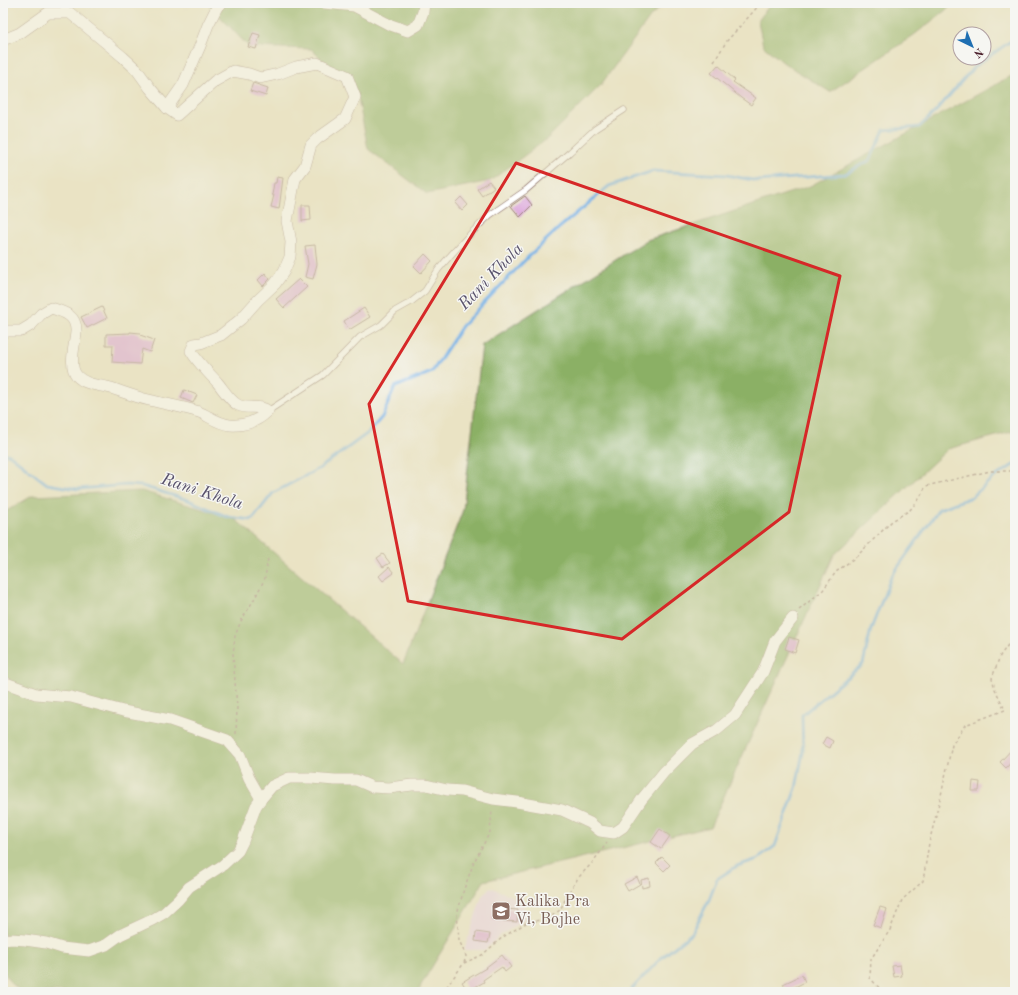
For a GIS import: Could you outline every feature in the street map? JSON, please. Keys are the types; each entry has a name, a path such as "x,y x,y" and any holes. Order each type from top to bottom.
{"street":[{"path":"167,108 183,85 208,25 217,7 222,3"},
{"path":"324,3 354,6 388,24 408,31 418,25 423,12 424,3"},
{"path":"3,40 20,33 48,13 70,13 137,70 167,108 176,115 215,80 233,71 260,78 278,74 296,66 317,63 346,76 355,97 345,119 311,145 305,166 295,179 287,221 291,242 290,257 284,271 274,284 241,319 221,335 201,343 194,344 191,351 229,397 239,406 265,408 268,411 260,419 248,424 229,425 212,420 200,413 181,407 147,400 103,386 84,382 77,376 72,368 76,325 70,315 61,311 51,308 41,314 31,325 21,332 3,332"},
{"path":"3,940 25,940 46,943 62,948 89,951 106,945 120,935 152,920 164,913 189,887 223,865 238,851 244,841 260,798 272,786 289,778 356,780 372,787 389,788 426,785 448,790 462,791 492,799 527,803 562,810 590,823 600,831 614,833 623,827 632,816 642,799 664,772 692,744 717,730 734,715 763,672 775,641 793,618"},
{"path":"3,682 36,694 71,697 124,711 170,720 227,740 240,755 249,778 260,798"}],"lane":[{"path":"268,411 323,375 360,337 381,325 395,311 411,302 425,291 438,270 449,257 490,215 526,190 595,129 624,110"}],"path":[{"path":"714,62 726,42 761,3"},
{"path":"793,618 802,607 823,590 836,572 857,556 892,521 910,510 919,499 926,486 990,471 1015,471"},
{"path":"227,740 236,736 237,708 234,655 235,636 265,578 268,558"},
{"path":"883,992 870,978 871,959 890,930 902,900 923,881 929,843 952,745 965,725 1005,710 995,689 992,678 1000,656 1015,635"},
{"path":"443,992 464,963 466,956 459,940 457,914 474,862 490,832 492,799"},
{"path":"464,963 482,955 503,937 526,923 549,918 560,910 578,878 592,863 614,833"}],"highlighted area":[{"path":"516,163 840,276 789,512 622,639 408,601 369,404"}],"shaded area":[{"name":"Kalika Pra Vi, Bojhe","path":"490,887 523,901 525,920 501,935 485,950 464,950 482,896"}],"green space":[{"path":"208,3 665,3 651,16 600,86 547,139 490,181 427,194 368,149 357,93 311,49 249,47"},
{"path":"771,3 955,3 914,35 830,92 784,63 763,46 758,21"},
{"path":"1015,74 1015,431 948,449 834,555 710,827 484,881 421,985 419,992 22,992 10,982 3,970 3,513 32,496 142,491 235,519 403,664 463,510 482,345 647,240 810,186"}],"building":[{"path":"253,33 260,35 256,49 248,47"},
{"path":"718,65 735,80 733,82 756,98 751,105 711,73"},
{"path":"253,83 268,88 266,96 250,91"},
{"path":"277,177 283,178 279,209 271,207 274,195 272,195 274,183 276,183"},
{"path":"489,181 494,187 482,196 477,189"},
{"path":"525,196 532,205 520,217 511,206"},
{"path":"461,197 468,205 462,211 455,203"},
{"path":"302,205 310,205 311,220 302,221"},
{"path":"315,245 317,264 313,279 305,277 308,264 305,246"},
{"path":"425,254 432,261 421,273 414,266"},
{"path":"265,273 270,279 263,286 258,280"},
{"path":"299,279 307,287 284,308 276,299"},
{"path":"102,307 107,318 87,328 81,317"},
{"path":"364,308 370,317 349,330 344,321"},
{"path":"130,332 140,333 140,335 154,340 150,352 142,349 140,364 112,362 113,345 106,345 106,334"},
{"path":"184,390 197,395 193,403 181,398"},
{"path":"383,554 390,563 383,567 377,558"},
{"path":"389,567 394,573 383,581 379,576"},
{"path":"789,637 799,640 795,653 785,649"},
{"path":"826,737 833,741 830,748 822,744"},
{"path":"1015,746 1015,758 1006,768 1000,762"},
{"path":"973,781 980,782 979,791 972,791"},
{"path":"660,829 670,836 661,849 651,842"},
{"path":"662,857 670,865 664,871 656,863"},
{"path":"637,877 640,884 628,891 624,884"},
{"path":"649,878 650,886 642,888 641,880"},
{"path":"880,907 887,909 881,928 873,925"},
{"path":"493,908 518,910 517,922 492,920"},
{"path":"476,932 490,934 488,943 475,941"},
{"path":"502,955 511,967 505,972 502,967 483,980 484,982 468,991 462,982 486,968"},
{"path":"900,965 902,976 894,977 892,966"},
{"path":"802,975 805,982 787,991 783,984"}],"waterway":[{"name":"Rani Khola","path":"3,453 10,455 47,484 78,489 127,485 142,486 188,500 228,517 252,520 273,493 320,468 368,433 382,417 395,387 432,372 462,326 529,256 559,228 609,186 653,171 726,175 758,181 845,174 870,160 884,130 919,127 936,111 974,67 1015,38"},
{"path":"629,992 660,959 692,933 709,900 717,879 737,866 758,859 775,846 796,788 803,752 802,715 863,664 871,629 891,577 939,509 972,497 993,478 1015,464"}],"place":[{"name":"Kalika Pra Vi, Bojhe","path":"501,911"}]}
